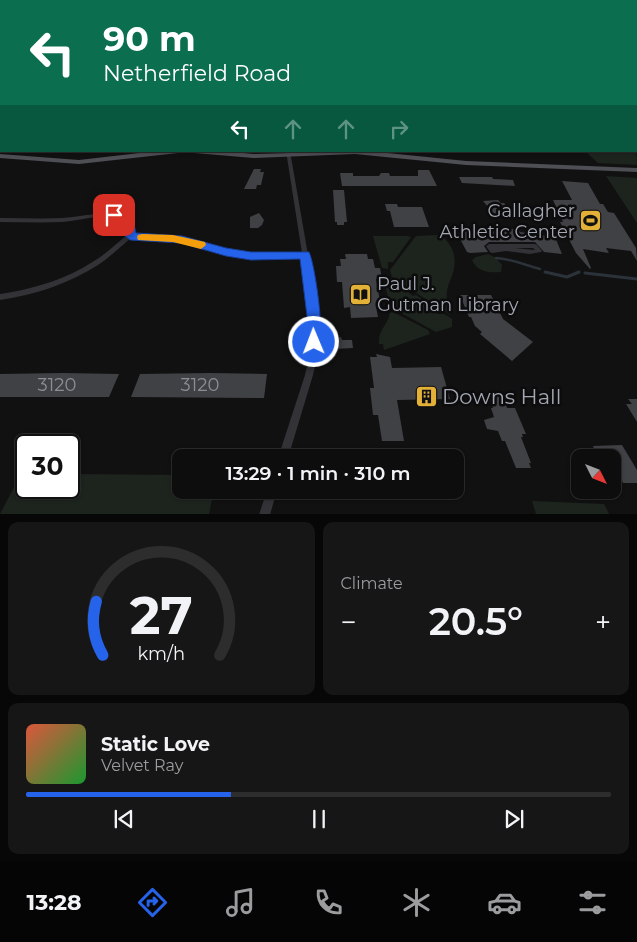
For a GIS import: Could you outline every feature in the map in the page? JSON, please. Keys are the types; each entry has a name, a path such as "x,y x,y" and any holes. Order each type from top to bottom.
{"main road":[{"path":"0,156 79,162 113,160 165,152"},
{"path":"205,152 247,156 356,152 466,163 637,170"},
{"path":"400,152 478,162"}],"street":[{"path":"286,449 313,358 314,316 288,153"},
{"path":"0,220 63,220 114,215 127,221 130,228 130,236"},
{"path":"0,297 37,289 64,279 97,262 130,236 182,240 226,252 251,256 305,255"},
{"path":"490,246 532,246 535,246 539,251 534,253 504,248 492,251 490,246"},
{"path":"264,514 269,499"}],"shaded area":[{"path":"586,152 636,152 637,165 598,163"},
{"path":"606,176 637,178 637,223"},
{"path":"439,235 452,248 455,263 447,294 450,315 392,277 390,270 416,236"},
{"path":"373,236 411,237 393,262 388,262 388,269 382,268"},
{"path":"488,254 496,258 502,265 501,272 484,271 474,264 472,260 476,257"},
{"path":"391,278 410,291 409,293 413,296 416,295 436,309 435,311 438,314 444,314 452,319 452,327 436,332 394,309 389,302 384,279"},
{"path":"393,312 428,330 430,334 384,350 383,344 379,344 379,339 390,313"},
{"path":"80,474 172,475 172,499 212,499 209,514 0,514 15,485 15,499 80,499"},
{"path":"532,501 604,504 609,514 536,514"}],"building":[{"path":"254,169 261,169 260,172 264,172 261,185 257,185 256,189 244,189"},
{"path":"418,170 429,170 437,186 342,186 340,173 353,173 353,176 379,176 381,173 389,173 390,176 418,176"},
{"path":"459,177 492,177 493,179 513,180 515,186 462,183"},
{"name":"Gallagher Athletic Center","path":"562,181 588,183 600,204 603,204 608,212 614,213 636,248 637,261 631,251 606,248 609,253 583,249 590,269 576,253 560,222 563,222 553,200 572,200"},
{"path":"333,190 344,190 347,222 344,222 344,225 337,225 337,222 335,222"},
{"path":"498,200 504,203 514,214 496,216 483,201"},
{"path":"385,204 397,204 398,207 422,207 429,227 394,227 390,211 387,211"},
{"path":"259,213 264,220 262,225 258,228 250,228 250,217"},
{"path":"518,229 520,232 555,237 562,254 544,252 535,242 489,242 484,246 488,252 470,253 467,252 459,237 462,237 459,231"},
{"name":"Paul J. Gutman Library","path":"345,254 367,254 368,259 373,259 375,268 380,268 382,279 376,279 381,307 376,307 378,317 351,318 350,307 344,308 342,282 337,282 336,266 341,266 340,259 346,259"},
{"path":"460,295 491,295 503,319 533,342 512,361 480,334 482,332 475,326 471,317 469,317"},
{"path":"341,337 342,340 352,340 353,348 334,349 334,338"},
{"name":"Downs Hall","path":"376,354 390,357 392,368 441,367 450,399 397,400 404,441 382,441 378,415 373,415 370,388 374,388 370,357 377,357"},
{"path":"0,374 119,374 109,397 0,397"},
{"path":"140,374 267,374 264,398 131,397"},
{"path":"502,394 507,408 515,408 526,434 522,434 523,437 521,437 531,463 529,463 531,468 516,468 505,441 502,441 498,431 487,429 484,420 494,417 488,395"},
{"path":"628,399 637,399 637,422 626,404 632,404"},
{"path":"622,445 637,470 637,483 623,483 621,479 621,449 594,449 593,446"}],"waterway":[{"path":"496,258 540,269"},
{"path":"545,272 567,277 579,272"},
{"path":"585,273 637,279"}],"slow traffic":[{"path":"142,237 173,239 201,245"}],"place":[{"name":"Gallagher Athletic Center","path":"591,221"},
{"name":"Paul J. Gutman Library","path":"361,294"},
{"name":"Downs Hall","path":"426,396"}],"route":[{"path":"114,215 127,221 131,232 130,236 182,240 212,249 251,256 305,255 314,316 314,342"}]}
